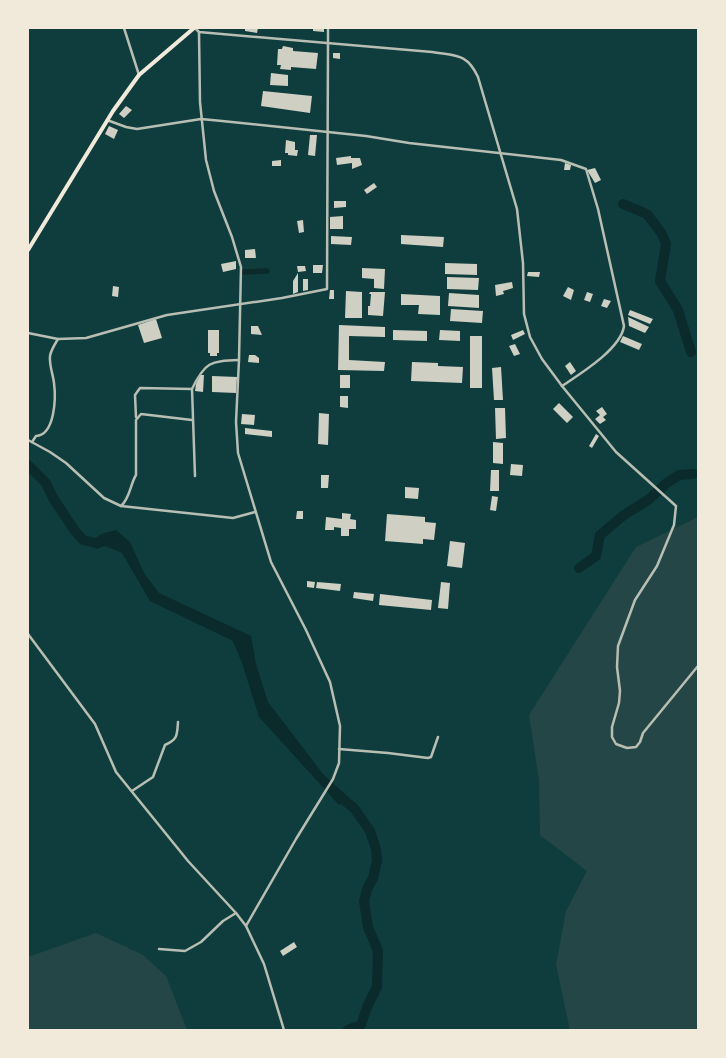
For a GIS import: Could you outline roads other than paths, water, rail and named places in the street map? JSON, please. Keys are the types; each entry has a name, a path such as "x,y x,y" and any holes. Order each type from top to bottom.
{"main road":[{"path":"28,250 107,120 139,75 194,28"}],"street":[{"path":"124,28 139,75"},
{"path":"194,28 199,32 432,52 457,56 467,60 474,67 517,210 521,235 524,314 530,337 542,359 562,386 616,452 676,506 674,525 657,566 635,600 618,646 617,666 620,690 619,703 612,727 612,737 616,744 627,748 636,747 640,742 642,733 698,666"},
{"path":"28,333 58,339 86,338 167,315 327,289 328,28"},
{"path":"199,32 201,119 206,160 214,192 232,237 241,267 236,422 238,453 271,562 330,682 340,726 339,763 333,779 246,926"},
{"path":"107,120 137,129 201,119 366,136 501,155 560,160 586,169 598,210 622,312 623,332 610,350 562,386"},
{"path":"32,442 36,436 43,435 50,428 55,401 50,354 58,339"},
{"path":"195,476 192,389 198,376 208,364 219,361 239,360"},
{"path":"121,506 129,494 136,475 135,394 140,388 192,389"},
{"path":"136,420 141,414 192,420"},
{"path":"28,440 66,463 104,498 121,506 232,518 255,512"},
{"path":"28,634 94,724 116,772 188,860 246,926 264,964 284,1030"},
{"path":"132,791 153,777 165,746 173,742 178,734 178,722"},
{"path":"340,750 388,752 428,758 431,757 438,737"},
{"path":"159,948 185,951 201,942 223,921 236,913"}],"waterway":[{"path":"623,204 647,214 662,234 666,244 660,281 678,310 691,352"},
{"path":"242,272 267,271"},
{"path":"28,465 46,483 53,498 83,540 96,543 108,537"},
{"path":"579,568 596,556 600,535 624,515 648,500 679,475 693,474"},
{"path":"335,793 354,808 370,831 376,849 377,861 364,901 368,927 378,951 377,987 361,1025 348,1030"}]}
